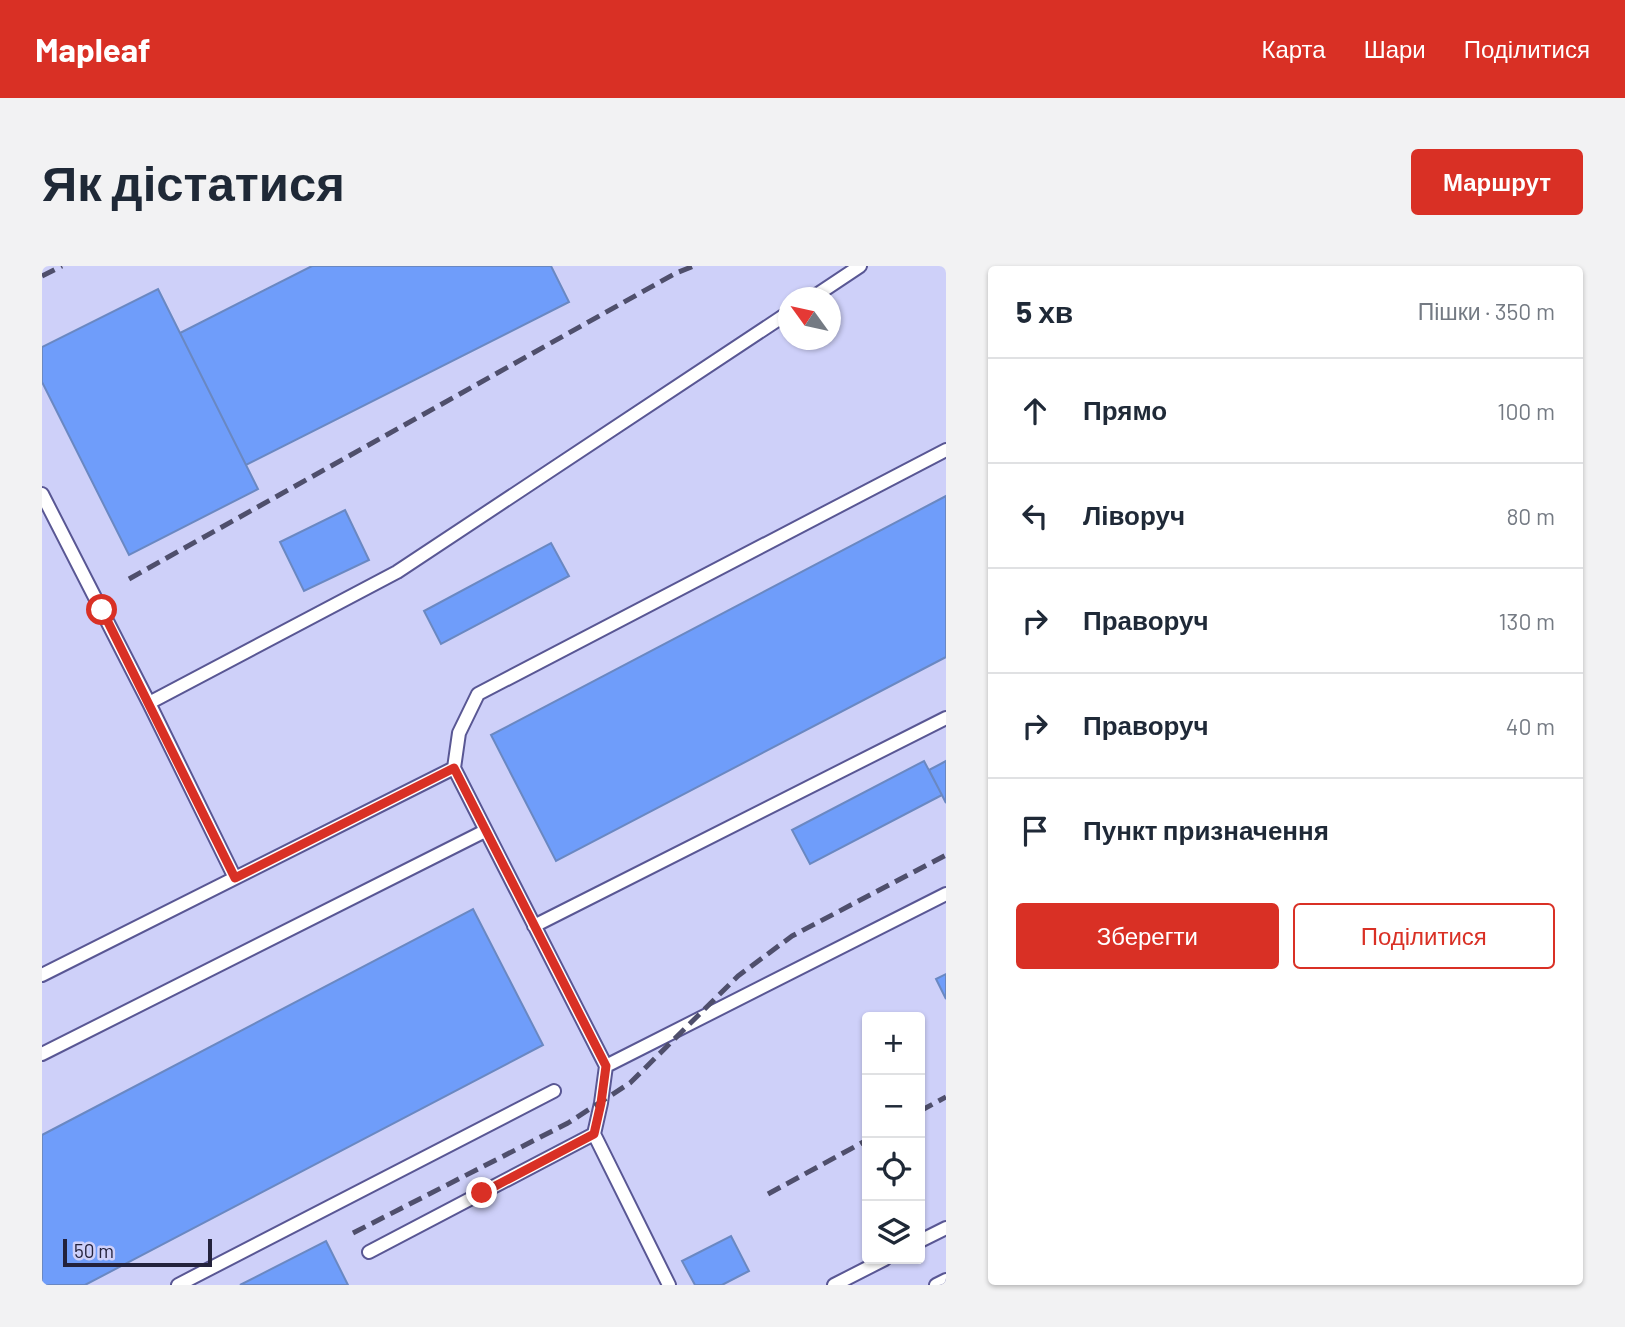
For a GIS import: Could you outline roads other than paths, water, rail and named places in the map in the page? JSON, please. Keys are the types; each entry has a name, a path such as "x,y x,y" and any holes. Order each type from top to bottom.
{"lane":[{"path":"828,287 860,266"},
{"path":"149,703 397,572 778,320"},
{"path":"669,1285 594,1134 606,1066 454,768 459,733 478,694 946,450"},
{"path":"42,494 235,878"},
{"path":"534,926 946,718"},
{"path":"42,975 454,768"},
{"path":"42,1054 485,831"},
{"path":"606,1066 946,894"},
{"path":"178,1285 554,1091"},
{"path":"369,1252 594,1134"},
{"path":"925,1238 946,1228"},
{"path":"834,1285 876,1264"},
{"path":"936,1285 946,1280"}],"railway":[{"path":"42,276 62,266"},
{"path":"129,579 676,273 694,266"},
{"path":"353,1233 568,1123 630,1083 738,976 792,936 946,855"},
{"path":"925,1108 946,1097"},
{"path":"768,1194 862,1143"}]}
